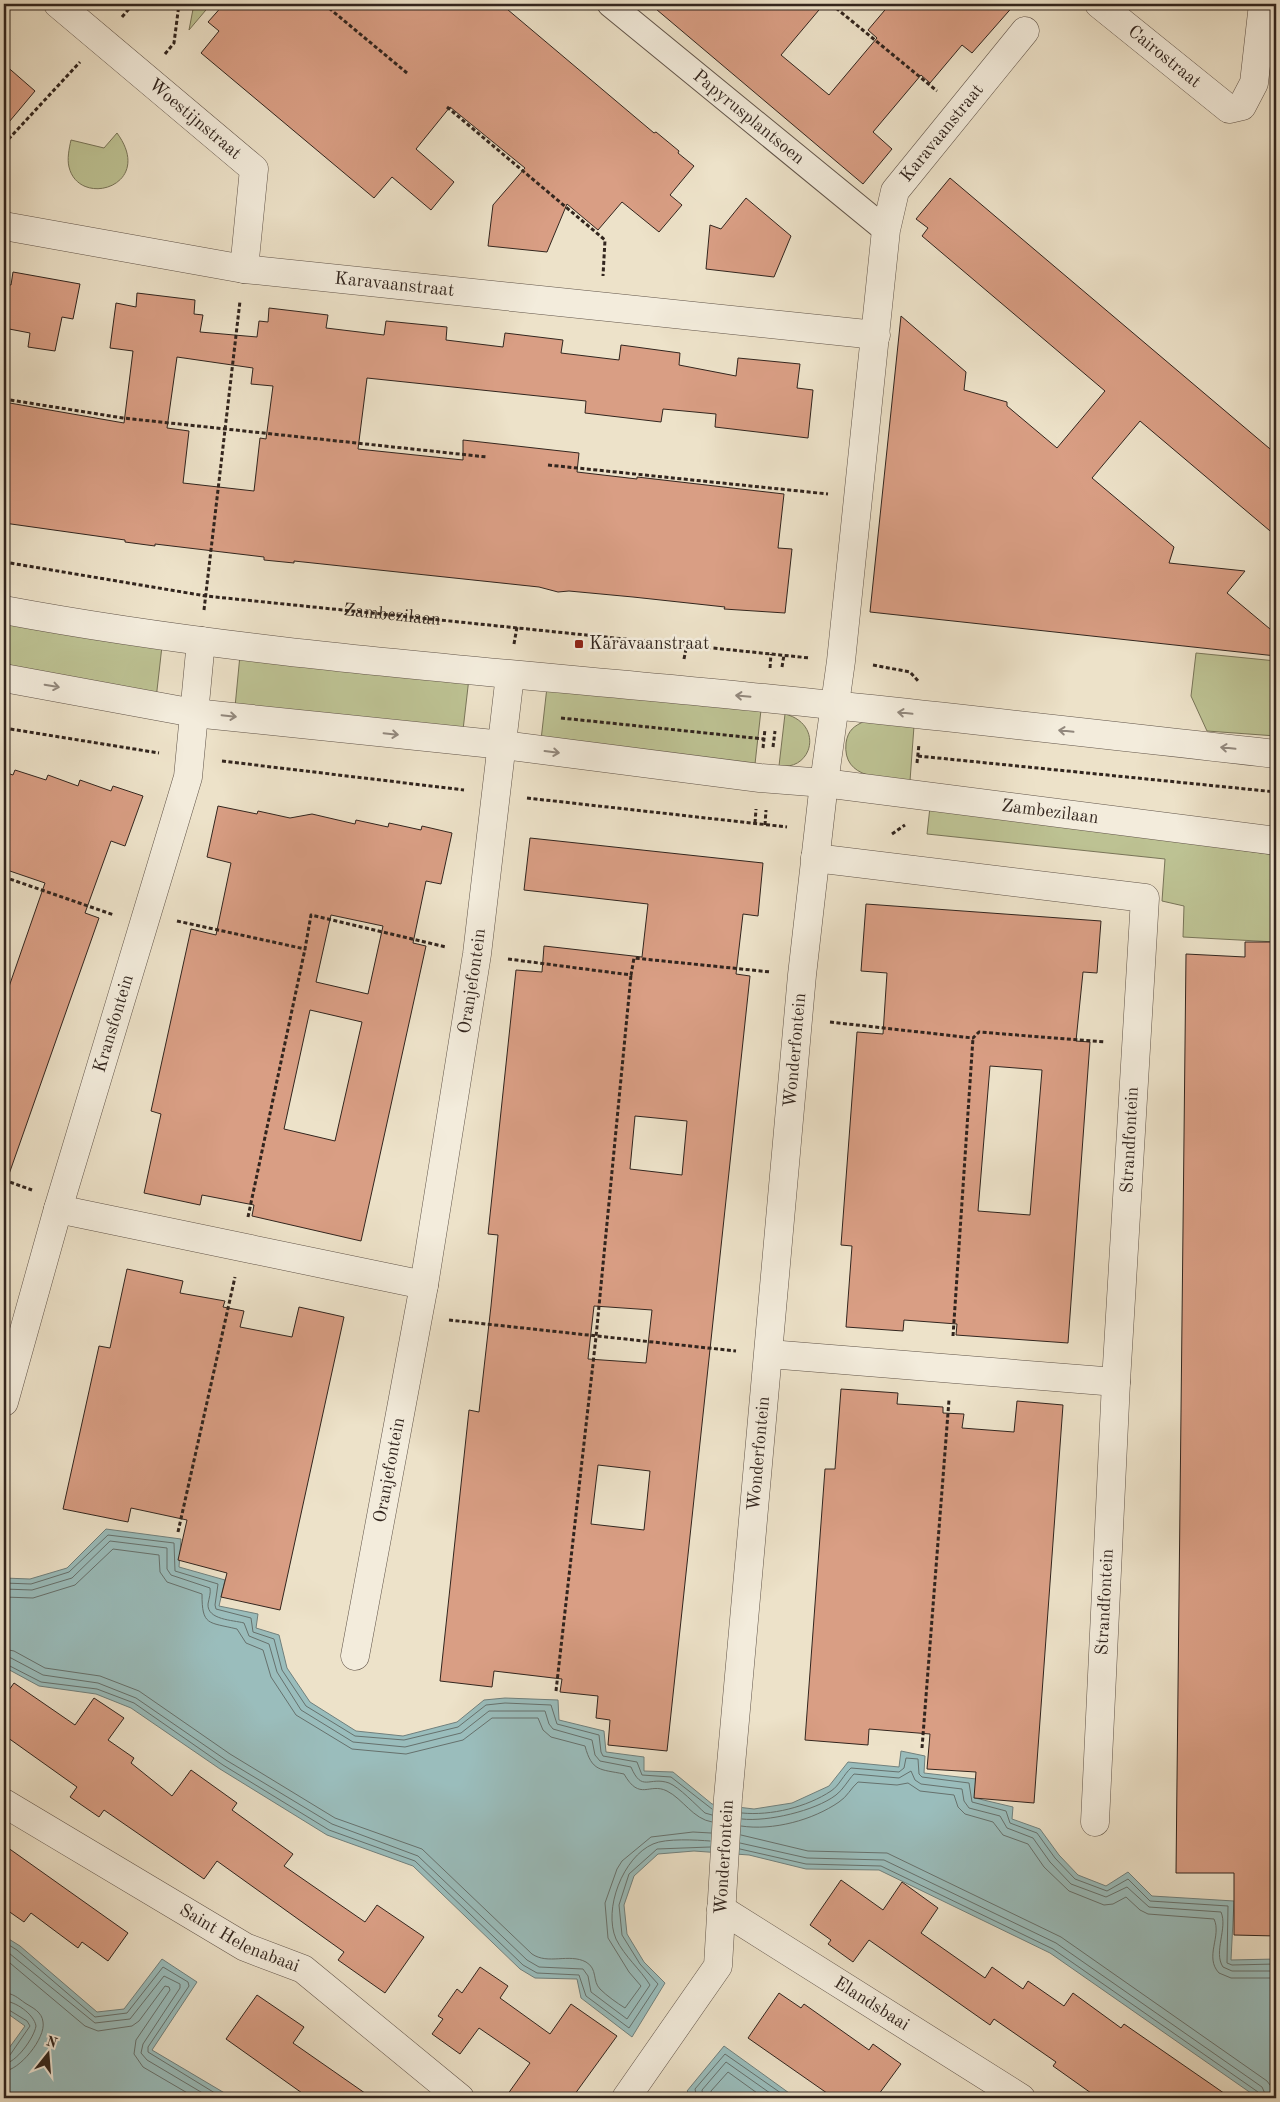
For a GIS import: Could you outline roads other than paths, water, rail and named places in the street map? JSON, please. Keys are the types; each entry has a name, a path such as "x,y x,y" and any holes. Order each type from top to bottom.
{"street":[{"name":"Woestijnstraat","path":"58,4 254,169 244,269"},
{"name":"Papyrusplantsoen","path":"610,4 886,230"},
{"name":"Cairostraat","path":"1099,4 1229,110 1242,106 1254,83 1263,4"},
{"name":"Karavaanstraat","path":"834,706 841,661 886,230 895,190 1025,31"},
{"name":"Karavaanstraat","path":"4,226 244,269 876,335"},
{"path":"4,610 97,627 201,641 510,675 773,699 1276,754"},
{"name":"Kransfontein","path":"4,1402 58,1210 188,777 201,641"},
{"name":"Oranjefontein","path":"355,1656 419,1316 477,954 510,675"},
{"name":"Zambezilaan","path":"4,678 194,713 503,745 765,778 824,783 1276,842"},
{"path":"824,783 834,706"},
{"name":"Wonderfontein","path":"626,2098 718,1966 728,1798 798,1019 824,783"},
{"name":"Strandfontein","path":"815,858 1145,898 1116,1382 1095,1822"},
{"path":"58,1210 424,1285"},
{"path":"769,1354 1116,1382"},
{"name":"Saint Helenabaai","path":"4,1803 245,1947 303,1969 460,2098"},
{"name":"Elandsbaai","path":"721,1909 1021,2098"}],"water":[{"path":"106,1529 181,1539 179,1567 225,1580 219,1606 258,1614 256,1628 279,1635 287,1668 310,1702 356,1731 403,1736 457,1722 484,1700 505,1698 558,1700 559,1720 604,1731 606,1752 644,1757 644,1771 673,1772 712,1804 754,1809 792,1803 829,1786 848,1762 899,1767 901,1751 925,1756 924,1773 976,1779 975,1798 1013,1807 1012,1819 1040,1829 1059,1855 1078,1875 1106,1886 1128,1872 1152,1896 1234,1901 1231,1960 1276,1959 1276,2098 1258,2098 1050,1953 879,1870 806,1869 749,1855 694,1851 658,1854 634,1876 624,1905 627,1934 644,1962 665,1983 632,2037 581,1998 577,1979 535,1978 520,1969 413,1866 327,1835 220,1769 131,1708 96,1694 39,1686 4,1667 4,1578 30,1579 67,1568"},
{"path":"4,1936 20,1946 97,2012 124,2009 162,1959 197,1982 152,2050 233,2098 4,2098 4,2055 25,2026 4,2011"},
{"path":"724,2046 796,2098 694,2098 687,2091"}],"place":[{"name":"Karavaanstraat","path":"579,644"}]}
